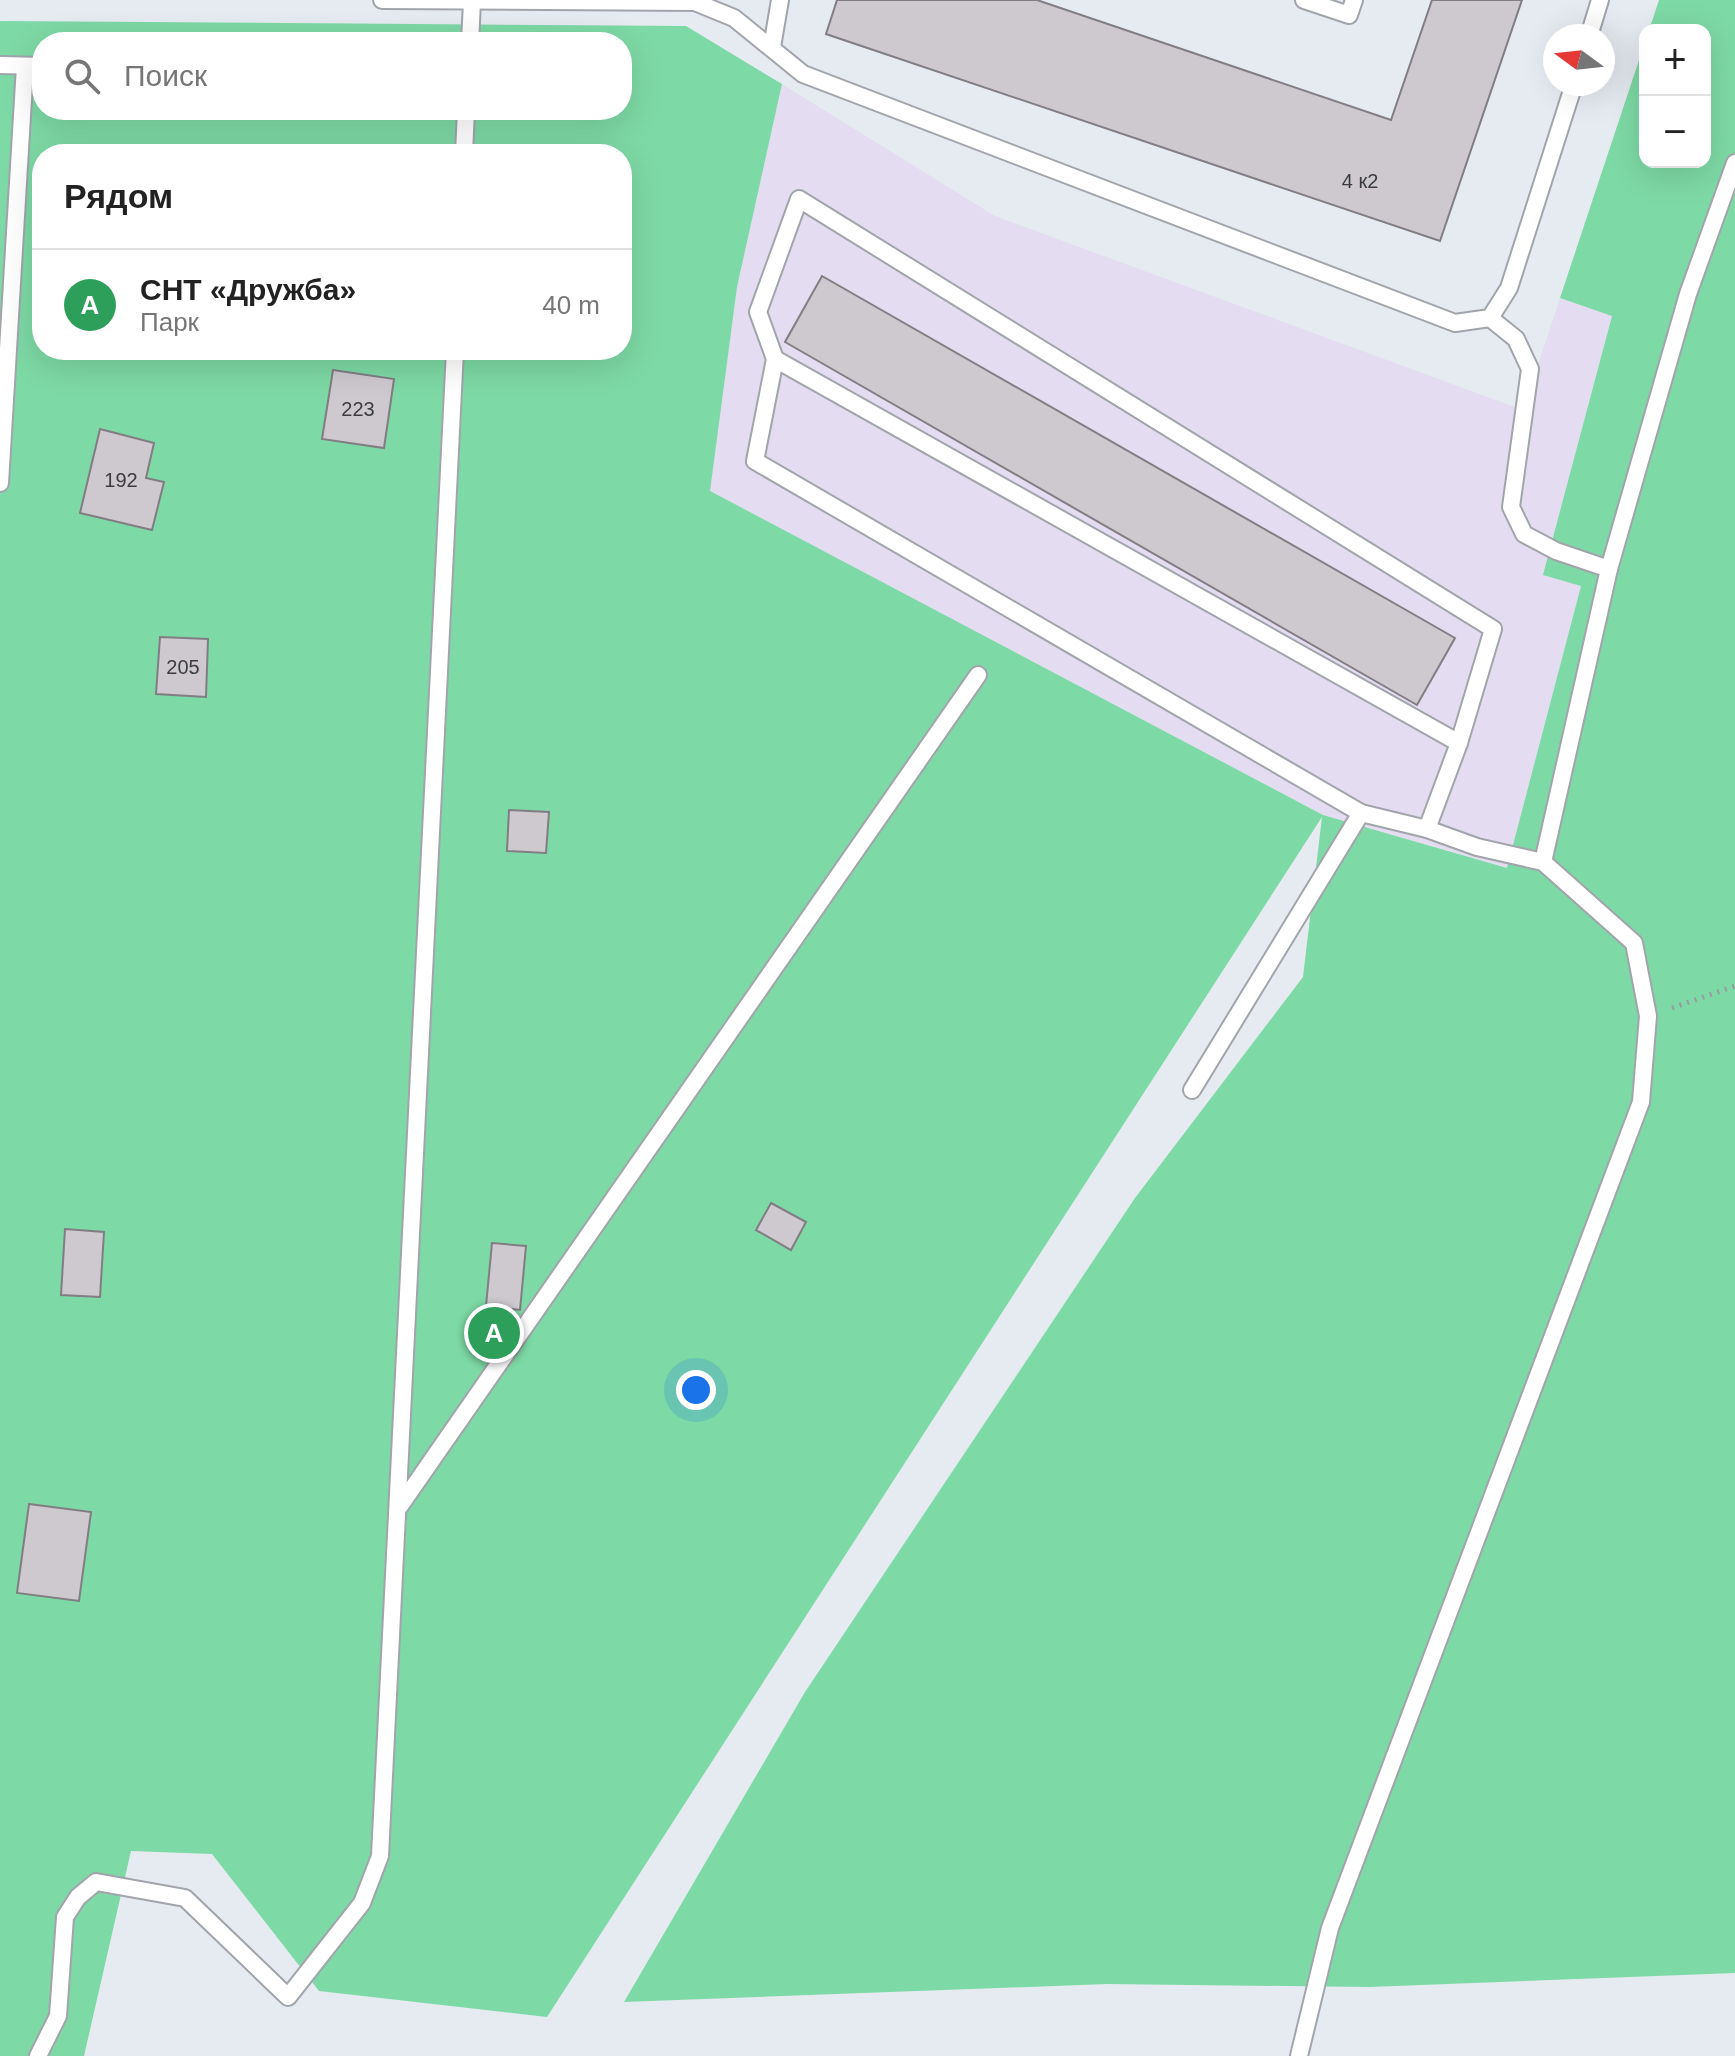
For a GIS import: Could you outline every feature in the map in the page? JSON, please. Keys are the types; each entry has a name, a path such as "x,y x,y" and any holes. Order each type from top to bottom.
{"lane":[{"path":"382,0 695,2 734,18 803,74 1455,323 1490,318 1516,339 1530,369 1511,507 1524,534 1556,551 1609,569"},
{"path":"772,47 780,0"},
{"path":"1304,0 1349,15 1354,0"},
{"path":"1593,24 1600,0"},
{"path":"470,32 472,2"},
{"path":"0,65 32,66"},
{"path":"0,483 32,91"},
{"path":"1490,318 1509,288 1570,96"},
{"path":"464,144 466,120"},
{"path":"1543,862 1609,569 1688,294 1735,163"},
{"path":"1299,2056 1330,1928 1641,1102 1648,1016 1634,943 1543,862 1477,847 1427,829 1361,813 755,461 775,359 758,312 799,199 1493,629 1459,743 1427,829"},
{"path":"775,359 1459,743"},
{"path":"38,2056 58,2016 65,1917 78,1897 96,1882 185,1898 288,1997 362,1903 380,1856 455,360"},
{"path":"399,1508 978,675"},
{"path":"1192,1090 1361,813"}],"path":[{"path":"1648,1016 1735,986"}],"shaded area":[{"path":"782,84 995,216 1523,410 1560,298 1612,315 1544,575 1581,585 1508,868 1323,815 709,491 737,287"}],"green space":[{"path":"1659,0 1735,0 1735,1973 1369,1987 1107,1984 624,2002 805,1692 1135,1198 1303,977 1322,817 547,2017 319,1991 212,1854 131,1851 84,2056 0,2056 0,21 686,26 782,84 737,287 710,491 1323,815 1507,868 1581,586 1543,575 1612,316 1560,298 1639,60 1639,168 1711,168 1711,24 1651,24"}],"building":[{"path":"837,0 1037,0 1391,120 1432,0 1522,0 1440,241 826,34"},
{"path":"822,276 1455,638 1417,705 785,342"},
{"path":"333,370 394,379 384,448 322,439"},
{"path":"100,429 154,443 146,478 164,482 152,530 80,513"},
{"path":"160,637 208,639 206,697 156,694"},
{"path":"509,810 549,812 546,853 507,851"},
{"path":"771,1203 806,1222 791,1250 756,1230"},
{"path":"65,1229 104,1232 100,1297 61,1295"},
{"path":"492,1243 526,1246 520,1310 486,1306"},
{"path":"29,1504 91,1512 79,1601 17,1593"}],"place":[{"name":"СНТ «Дружба»","path":"494,1333"}]}
